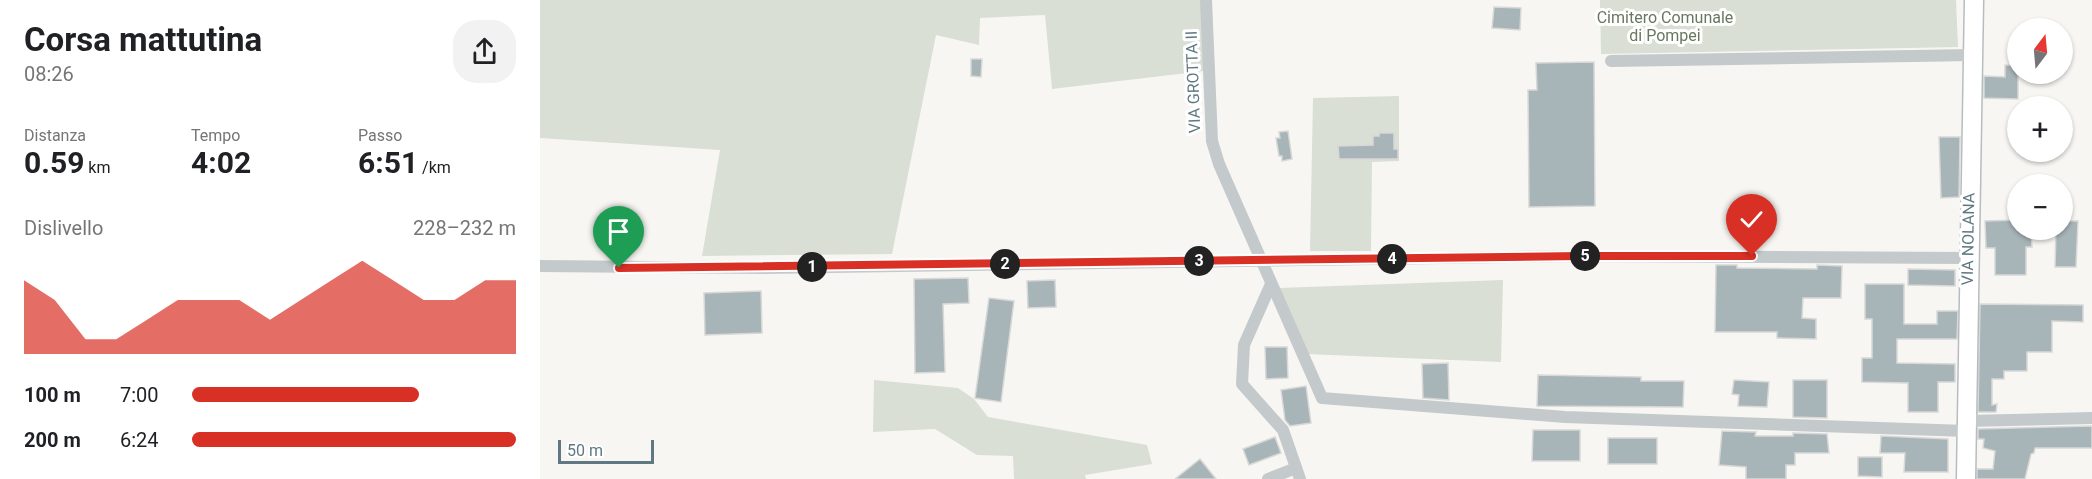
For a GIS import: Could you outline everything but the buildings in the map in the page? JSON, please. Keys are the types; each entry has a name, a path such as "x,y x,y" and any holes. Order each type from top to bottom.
{"street":[{"name":"VIA GROTTA II","path":"1206,0 1212,141 1219,164 1322,398 1565,417 1966,426"},
{"name":"VIA NOLANA","path":"1966,479 1974,0"},
{"path":"1611,61 1974,55"},
{"path":"540,266 763,268 1580,256 1968,258"},
{"path":"1268,479 1298,474 1283,430 1242,384 1244,345 1271,284"},
{"path":"1966,426 2092,418"}],"green space":[{"path":"540,0 1201,0 1204,71 1052,89 1045,15 980,18 979,45 936,35 892,254 702,256 720,150 540,138"},
{"name":"Cimitero Comunale di Pompei","path":"1600,0 1956,0 1958,47 1601,54"},
{"path":"1399,96 1399,161 1372,162 1371,251 1310,251 1313,98"},
{"path":"1503,280 1501,362 1306,354 1278,288"},
{"path":"874,380 958,388 974,399 988,417 1147,445 1152,464 1085,475 1086,479 1014,479 1013,456 977,455 935,429 873,432"}],"route":[{"path":"619,268 1580,256 1752,256"}]}
